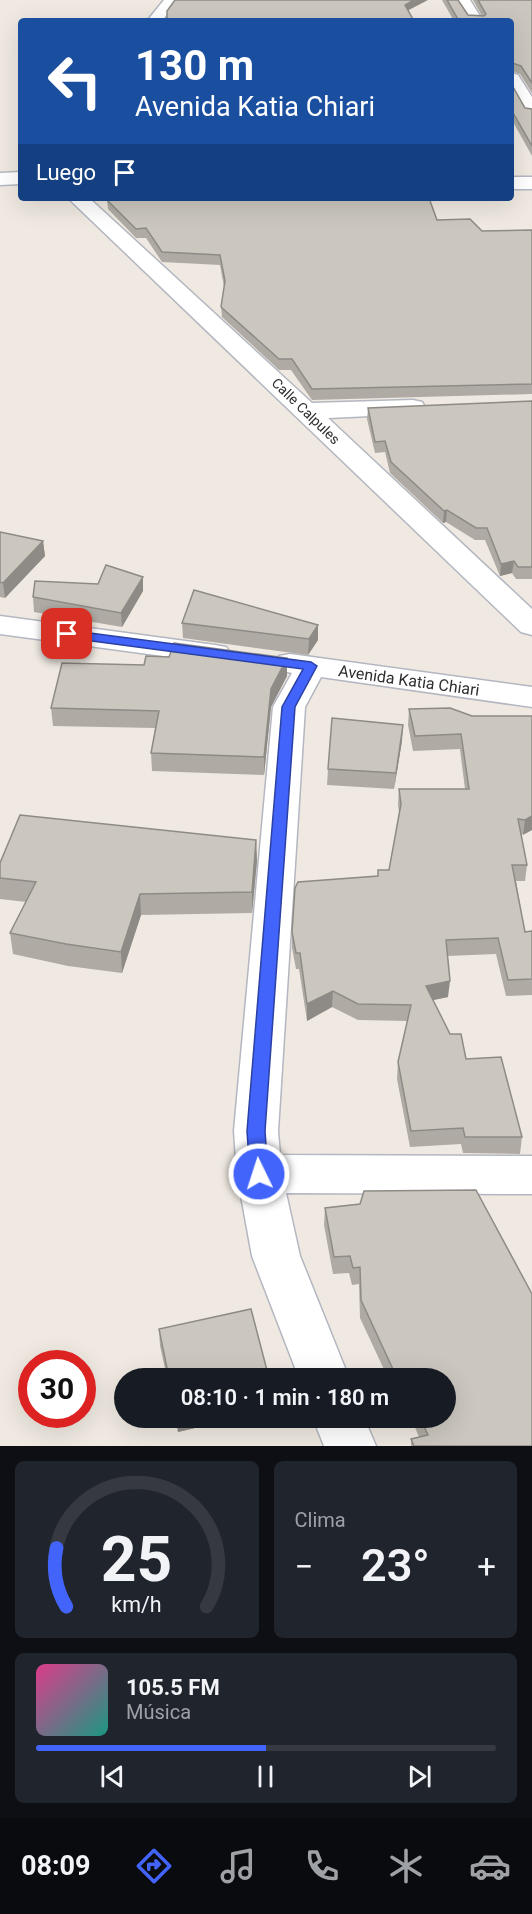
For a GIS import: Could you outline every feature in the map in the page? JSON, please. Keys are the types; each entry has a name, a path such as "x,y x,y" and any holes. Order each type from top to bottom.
{"street":[{"path":"156,18 171,0"},
{"path":"463,0 474,18"},
{"path":"514,83 529,119"},
{"path":"514,169 532,169"},
{"path":"0,179 18,178"},
{"path":"514,183 532,183"},
{"path":"0,195 18,194"},
{"name":"Calle Calpules","path":"81,201 532,626"},
{"path":"306,411 434,406"},
{"name":"Avenida Katia Chiari","path":"0,626 532,697"},
{"path":"311,666 289,707 256,1131 259,1174 276,1256 320,1368"},
{"path":"259,1174 532,1175"},
{"path":"343,1428 350,1446"}],"building":[{"path":"175,0 414,0 405,5 412,18 167,18 167,11"},
{"path":"447,0 458,0 468,15 484,16 486,14 478,0 532,0 532,83 521,66 514,64 514,18 457,18"},
{"path":"514,89 525,108 532,109 532,146 514,114"},
{"path":"108,201 430,201 437,220 470,219 482,231 532,230 532,384 312,389 292,359 279,359 221,307 225,281 220,255 162,252 146,228 136,229"},
{"path":"532,401 532,567 518,567 514,561 501,564 487,528 476,528 447,510 444,511 391,462 385,441 375,442 368,408"},
{"path":"0,532 43,541 3,583 0,582"},
{"path":"106,565 143,577 121,613 33,597 35,581 98,584"},
{"path":"194,590 318,625 309,639 182,623"},
{"path":"174,643 287,658 271,689 264,757 151,753 159,711 51,708 62,663 144,665 146,656 169,657"},
{"path":"450,708 472,716 532,716 532,816 525,820 518,819 527,865 512,865 525,932 532,931 532,979 508,980 498,938 446,940 450,981 426,986 450,1034 461,1034 466,1059 501,1057 522,1137 465,1137 463,1128 411,1131 398,1062 411,1005 358,1004 333,991 307,1004 300,953 296,953 292,932 295,888 298,882 378,876 378,870 389,870 401,804 399,789 469,789 461,734 415,736 409,709"},
{"path":"332,718 403,725 396,773 328,769"},
{"path":"20,815 256,840 252,892 140,894 121,952 10,933 36,882 0,878 0,863"},
{"path":"476,1190 532,1294 532,1446 414,1446 411,1439 428,1435 425,1428 456,1428 456,1368 392,1368 361,1300 360,1267 353,1268 350,1256 334,1257 325,1208 360,1204 364,1191"},
{"path":"251,1309 266,1368 167,1368 159,1329"}],"route":[{"path":"67,634 311,666 289,707 256,1131 259,1174"}]}
